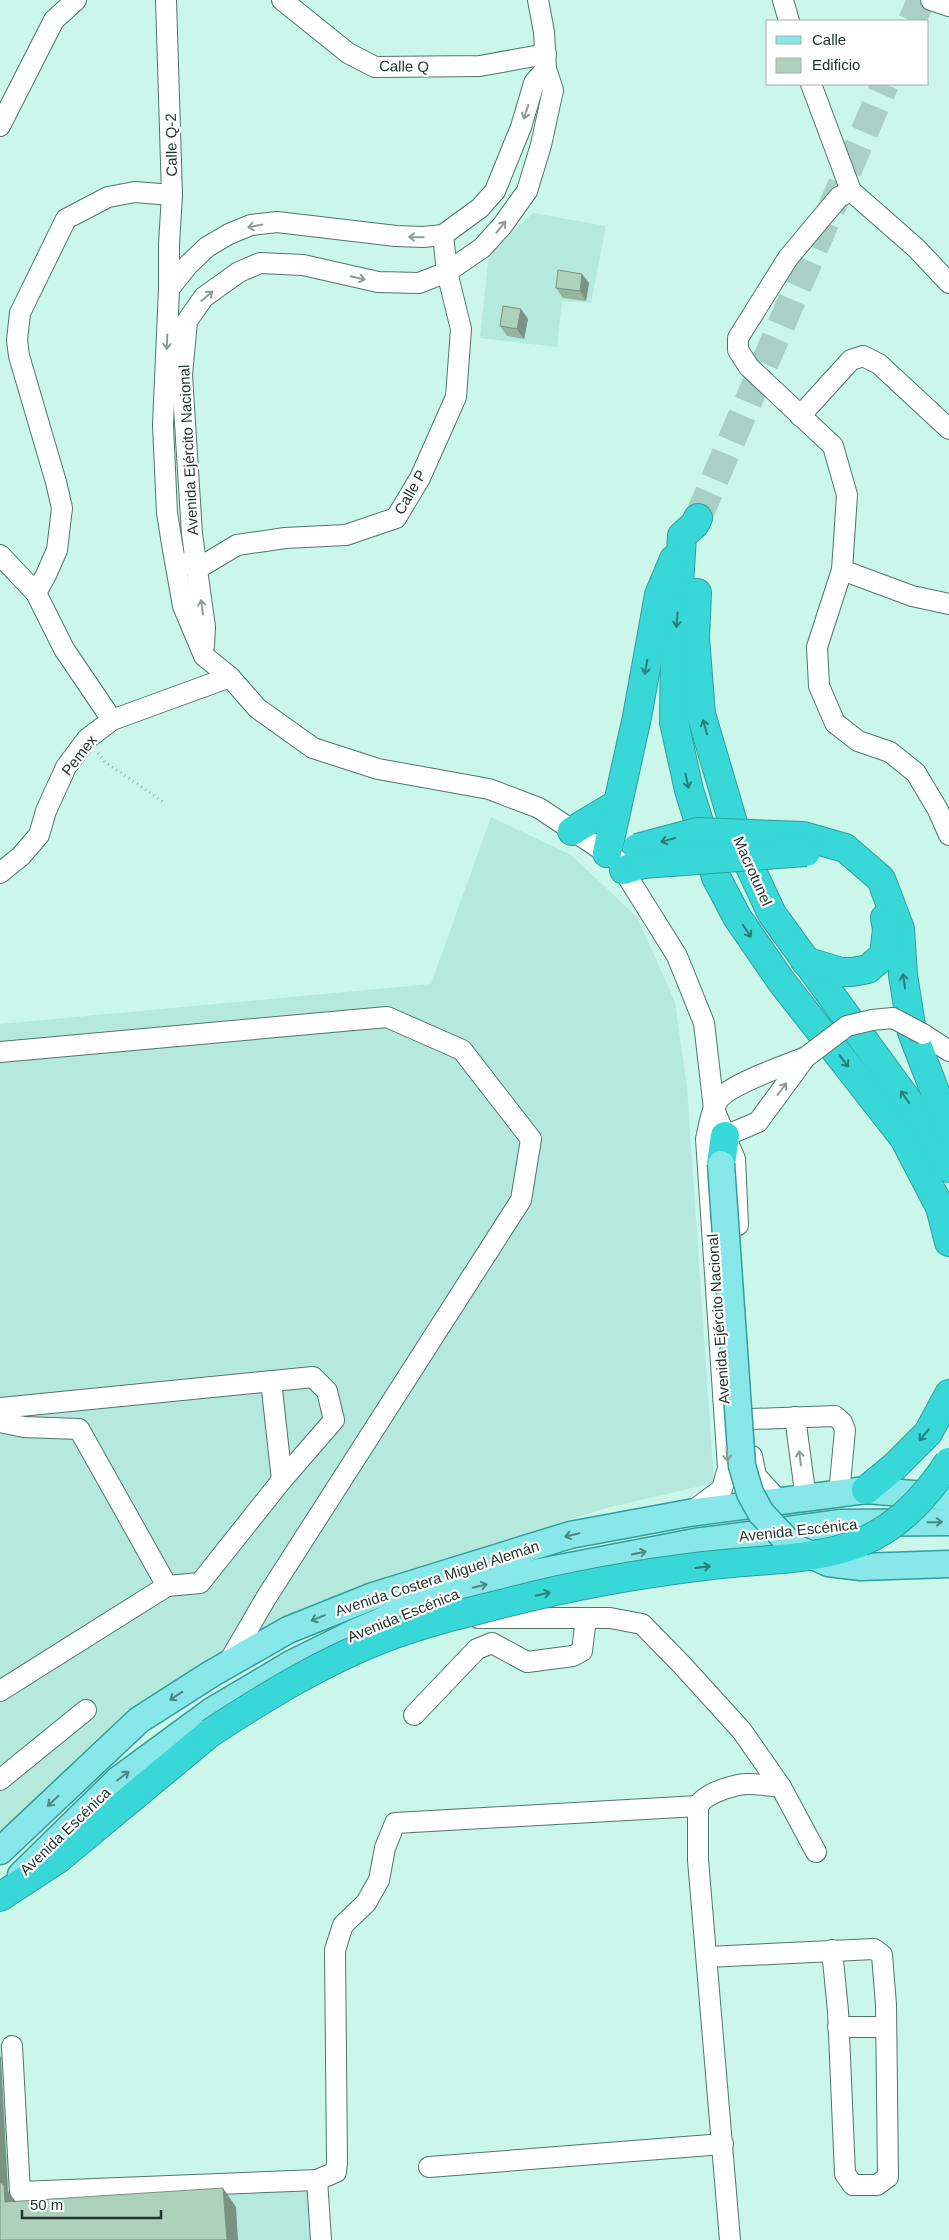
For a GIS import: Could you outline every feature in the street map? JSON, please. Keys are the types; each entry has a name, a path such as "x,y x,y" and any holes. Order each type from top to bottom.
{"highway":[{"path":"692,526 659,595 637,717 617,804 625,859 697,832 845,848 881,879 900,929 903,975 912,1032 940,1122"},
{"path":"692,526 675,649 674,722 689,790 716,877 737,917 781,981 904,1138 940,1207 949,1242"},
{"name":"Macrotunel","path":"692,526 698,544 695,638 701,714 738,843 772,914 805,961 940,1122 949,1168"},
{"path":"572,831 617,804"},
{"path":"805,844 851,868 880,895 887,930 884,955 868,969 841,972 805,961"},
{"path":"721,1164 724,1136"},
{"path":"866,1490 895,1466 928,1433 949,1394"},
{"path":"0,1896 58,1859 137,1791 210,1733 251,1706 343,1655 386,1637 454,1617 584,1585 707,1566 807,1558 847,1548 882,1532 899,1520 921,1499 949,1462"}],"main road":[{"path":"721,1164 742,1466 750,1493 760,1512 776,1532 792,1546 828,1563 861,1567 949,1564"},
{"name":"Avenida Costera Miguel Alemán","path":"0,1851 139,1720 227,1664 288,1630 373,1596 570,1535 689,1513 866,1490 949,1497"},
{"name":"Avenida Escénica","path":"0,1896 118,1780 212,1711 292,1664 373,1624 444,1596 529,1574 695,1542 842,1524 949,1522"}],"street":[{"path":"0,126 54,20 76,0"},
{"name":"Calle Q-2","path":"166,0 172,195 169,289"},
{"name":"Calle Q","path":"282,0 348,53 375,66 480,66 546,61"},
{"name":"Avenida Ejército Nacional","path":"204,656 205,627 192,534 182,375 188,321 204,297 239,272 260,263 303,265 378,282 419,282 447,272 482,248 502,226 527,191 536,167 553,90 546,61 538,0"},
{"path":"783,0 789,20"},
{"path":"930,0 949,6"},
{"path":"169,289 188,265 207,248 229,234 251,226 277,222 396,236 423,237 443,235 480,208 495,191 521,127 534,83 546,61"},
{"path":"811,85 851,191 916,248 949,283"},
{"path":"851,191 839,197 788,258 738,338 738,350 749,367 833,446 847,495 842,570 817,647 819,686 835,723 858,741 890,752 916,773 938,810 949,835"},
{"path":"36,593 46,576 57,550 62,508 19,356 17,340 20,313 66,219 108,197 135,192 172,195"},
{"name":"Calle P","path":"197,569 237,545 285,538 346,535 396,518 420,478 456,397 461,329 447,272 443,235"},
{"name":"Avenida Ejército Nacional","path":"169,289 163,425 167,514 183,606 204,656 230,677 257,708 313,748 378,769 489,789 539,808 572,831 625,859 677,956 704,1023 714,1109 735,1159 746,1418 756,1476 780,1502"},
{"path":"800,416 851,360 863,356 879,364 949,430"},
{"path":"173,550 197,569"},
{"path":"0,555 36,593 64,649 112,720"},
{"path":"842,570 912,596 949,604"},
{"name":"Pemex","path":"0,873 21,856 39,835 46,811 66,767 87,739 112,720 230,677"},
{"path":"0,1052 387,1017 462,1050 531,1139 521,1200 271,1590 227,1664"},
{"path":"714,1109 720,1098 734,1088 806,1057 847,1026 872,1020 893,1018 924,1034 949,1051"},
{"path":"724,1136 758,1122 806,1057"},
{"name":"Avenida Ejército Nacional","path":"689,1513 722,1489 728,1468 706,1139 714,1109"},
{"path":"0,1408 313,1377 327,1391 334,1420 282,1480 200,1583 167,1586 0,1691"},
{"path":"271,1381 282,1480"},
{"path":"724,1420 835,1416 842,1422 845,1430 839,1494"},
{"path":"795,1417 806,1499"},
{"path":"0,1422 24,1427 79,1429 167,1586"},
{"path":"414,1715 477,1649 492,1643 527,1662 573,1656 582,1651 586,1618"},
{"path":"373,1624 397,1631 453,1619 610,1618 642,1624 728,1714 781,1787 816,1852"},
{"path":"0,1780 86,1710"},
{"path":"730,2240 698,1860 698,1806 701,1801 714,1794 739,1784 781,1787"},
{"path":"12,2046 20,2192 317,2180 336,2172 337,2163 335,1950 343,1925 366,1903 379,1880 385,1848 395,1823 698,1806"},
{"path":"707,1957 832,1950 874,1949 882,1955 886,2027 888,2177 877,2185 853,2185 845,2174 838,2027 832,1950"},
{"path":"838,2027 886,2027"},
{"path":"429,2167 723,2144"},
{"path":"317,2180 321,2240"}],"path":[{"path":"87,739 105,762 165,804"}],"shaded area":[{"path":"533,213 606,226 591,303 562,301 557,347 480,338 489,253"},
{"path":"491,817 571,855 637,917 675,1002 687,1087 714,1483 606,1508 479,1548 297,1624 131,1732 0,1839 0,1024 431,984"},
{"path":"8,2043 18,2195 308,2192 310,2240 0,2240 0,2044"}],"building":[{"path":"558,270 582,274 580,291 556,288"},
{"path":"503,306 521,309 517,329 500,326"},
{"path":"0,2182 4,2185 5,2202 223,2188 227,2240 0,2240"}],"tunnel":[{"path":"912,20 921,0"},
{"path":"698,518 885,85"}]}
